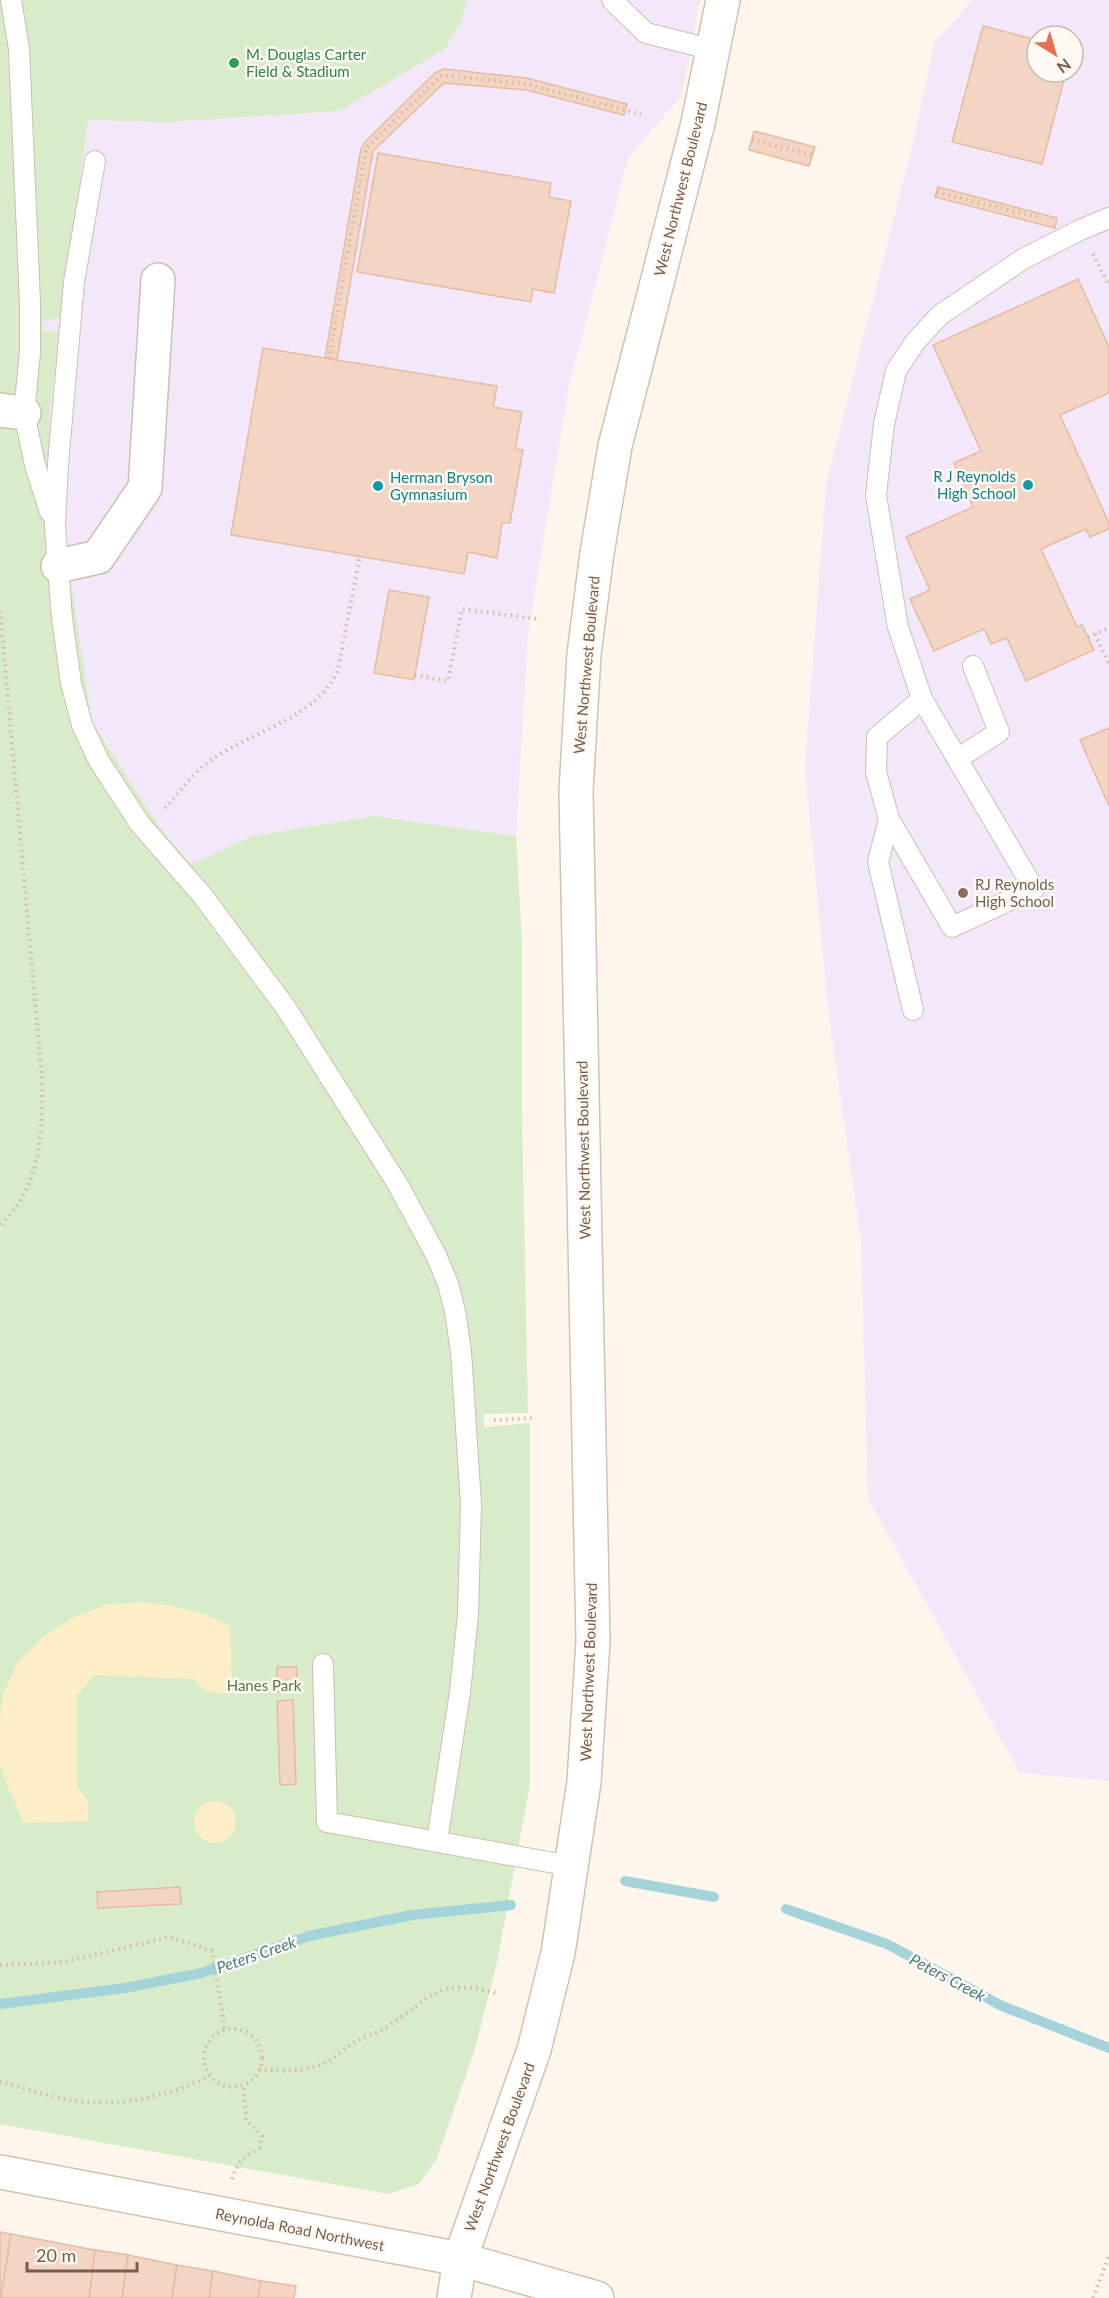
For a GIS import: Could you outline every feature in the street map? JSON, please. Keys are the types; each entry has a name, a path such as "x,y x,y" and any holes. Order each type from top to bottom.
{"main road":[{"name":"West Northwest Boulevard","path":"454,2298 460,2259 534,2049 558,1953 584,1782 592,1641 576,791 584,654 597,553 615,446 698,123 723,0"},
{"path":"58,566 98,557 145,488 159,280"},
{"name":"Reynolda Road Northwest","path":"0,2172 460,2259 595,2298"}],"lane":[{"path":"11,0 19,49 30,302 30,352 12,412 35,465 55,526"},
{"path":"612,0 646,33 714,50"},
{"path":"95,161 74,282 58,464 55,526 71,683 82,725 99,761 145,830 209,903 286,1008 398,1183 422,1226 448,1284 455,1311 461,1352 471,1504 468,1614 460,1692 437,1841"},
{"path":"922,699 877,736 876,772 889,819 952,927 1034,889 922,699 898,627 876,495 884,424 896,371 915,342 940,315 1023,259 1109,218"},
{"path":"957,759 999,732 973,666"},
{"path":"889,819 878,862 913,1010"},
{"path":"323,1664 327,1822 572,1866"}],"path":[{"path":"329,359 366,148 442,75 526,84 641,114"},
{"path":"752,140 812,155"},
{"path":"145,830 206,764 310,705 333,683 338,669 360,556"},
{"path":"415,675 448,681 462,609 538,619"},
{"path":"0,611 42,1078 43,1121 37,1161 20,1201 0,1227"},
{"path":"1088,638 1109,627"},
{"path":"1095,634 1109,665"},
{"path":"466,1421 535,1418"},
{"path":"0,1965 64,1962 169,1937 212,1951 225,2031"},
{"path":"259,2069 285,2071 324,2064 356,2041 370,2037 426,1997 444,1988 479,1988 498,1994"},
{"path":"234,2029 251,2036 261,2051 262,2061 259,2069 254,2078 243,2085 229,2087 220,2084 210,2076 204,2061 205,2051 209,2042 225,2031 234,2029"},
{"path":"0,2082 76,2101 112,2103 166,2093 210,2076"},
{"path":"232,2179 238,2163 244,2156 259,2148 262,2136 246,2120 243,2085"},
{"path":"1093,2298 1109,2256"}],"shaded area":[{"path":"16,0 700,0 682,95 628,158 568,391 528,634 516,836 374,816 254,836 192,864 159,826 92,722 67,555 49,466 33,51"},
{"name":"RJ Reynolds High School","path":"973,0 1109,0 1109,1781 1020,1773 868,1498 861,1241 829,1017 805,768 826,485 913,143 935,42"}],"green space":[{"name":"Hanes Park","path":"0,0 467,0 460,23 445,49 339,111 168,122 88,120 61,318 43,320 44,332 60,332 50,410 49,466 67,555 92,722 159,826 191,864 253,836 374,816 516,836 522,943 522,1111 528,1413 483,1414 485,1427 530,1423 530,1784 497,1962 475,2049 437,2158 419,2184 388,2194 0,2124"}],"sand":[{"path":"139,1602 186,1609 230,1626 232,1685 227,1693 212,1693 205,1690 194,1679 95,1675 77,1695 77,1786 88,1801 88,1821 24,1823 0,1764 0,1718 3,1694 17,1664 42,1637 75,1617 105,1605"},
{"path":"215,1801 223,1802 230,1807 235,1814 235,1830 230,1837 223,1842 215,1843 207,1842 200,1837 195,1830 194,1822 195,1814 200,1807 207,1802"}],"building":[{"path":"983,26 1025,37 1025,84 1063,84 1042,164 952,142"},
{"path":"444,69 526,78 627,104 624,115 526,90 444,83 373,151 337,360 325,358 361,149 365,142 435,73"},
{"path":"754,131 815,147 809,166 749,150"},
{"path":"378,153 551,183 549,197 571,201 554,293 533,289 531,302 357,272"},
{"path":"938,187 1057,218 1055,228 935,197"},
{"name":"R J Reynolds High School","path":"1078,279 1109,347 1109,393 1060,415 1109,523 1109,529 1090,537 1086,529 1041,549 1077,627 1082,625 1094,650 1026,681 1007,638 991,644 984,629 934,651 910,599 930,590 906,537 973,507 954,463 981,451 933,345"},
{"name":"Herman Bryson Gymnasium","path":"263,348 497,386 493,407 522,412 515,449 523,450 510,523 502,523 497,558 468,552 464,574 231,535"},
{"path":"389,590 429,597 414,680 374,673"},
{"path":"1109,728 1109,806 1080,740"},
{"path":"277,1667 297,1667 297,1692 276,1692"},
{"path":"293,1700 296,1784 280,1785 277,1701"},
{"path":"180,1887 181,1904 98,1908 97,1892"},
{"path":"0,2232 11,2234 1,2298 0,2298"},
{"path":"11,2234 95,2250 89,2298 1,2298"},
{"path":"95,2250 128,2255 122,2298 89,2298"},
{"path":"128,2255 177,2265 172,2298 122,2298"},
{"path":"177,2265 213,2271 209,2298 172,2298"},
{"path":"213,2271 261,2281 258,2298 209,2298"},
{"path":"261,2281 296,2286 294,2298 258,2298"}],"waterway":[{"name":"Peters Creek","path":"625,1881 714,1897"},
{"name":"Peters Creek","path":"0,2004 125,1988 201,1973 309,1936 412,1915 511,1905"},
{"name":"Peters Creek","path":"786,1909 887,1944 1002,2006 1109,2048"}],"place":[{"name":"M. Douglas Carter Field & Stadium","path":"234,63"},
{"name":"R J Reynolds High School","path":"1028,485"},
{"name":"Herman Bryson Gymnasium","path":"378,486"},
{"name":"RJ Reynolds High School","path":"963,893"}]}
